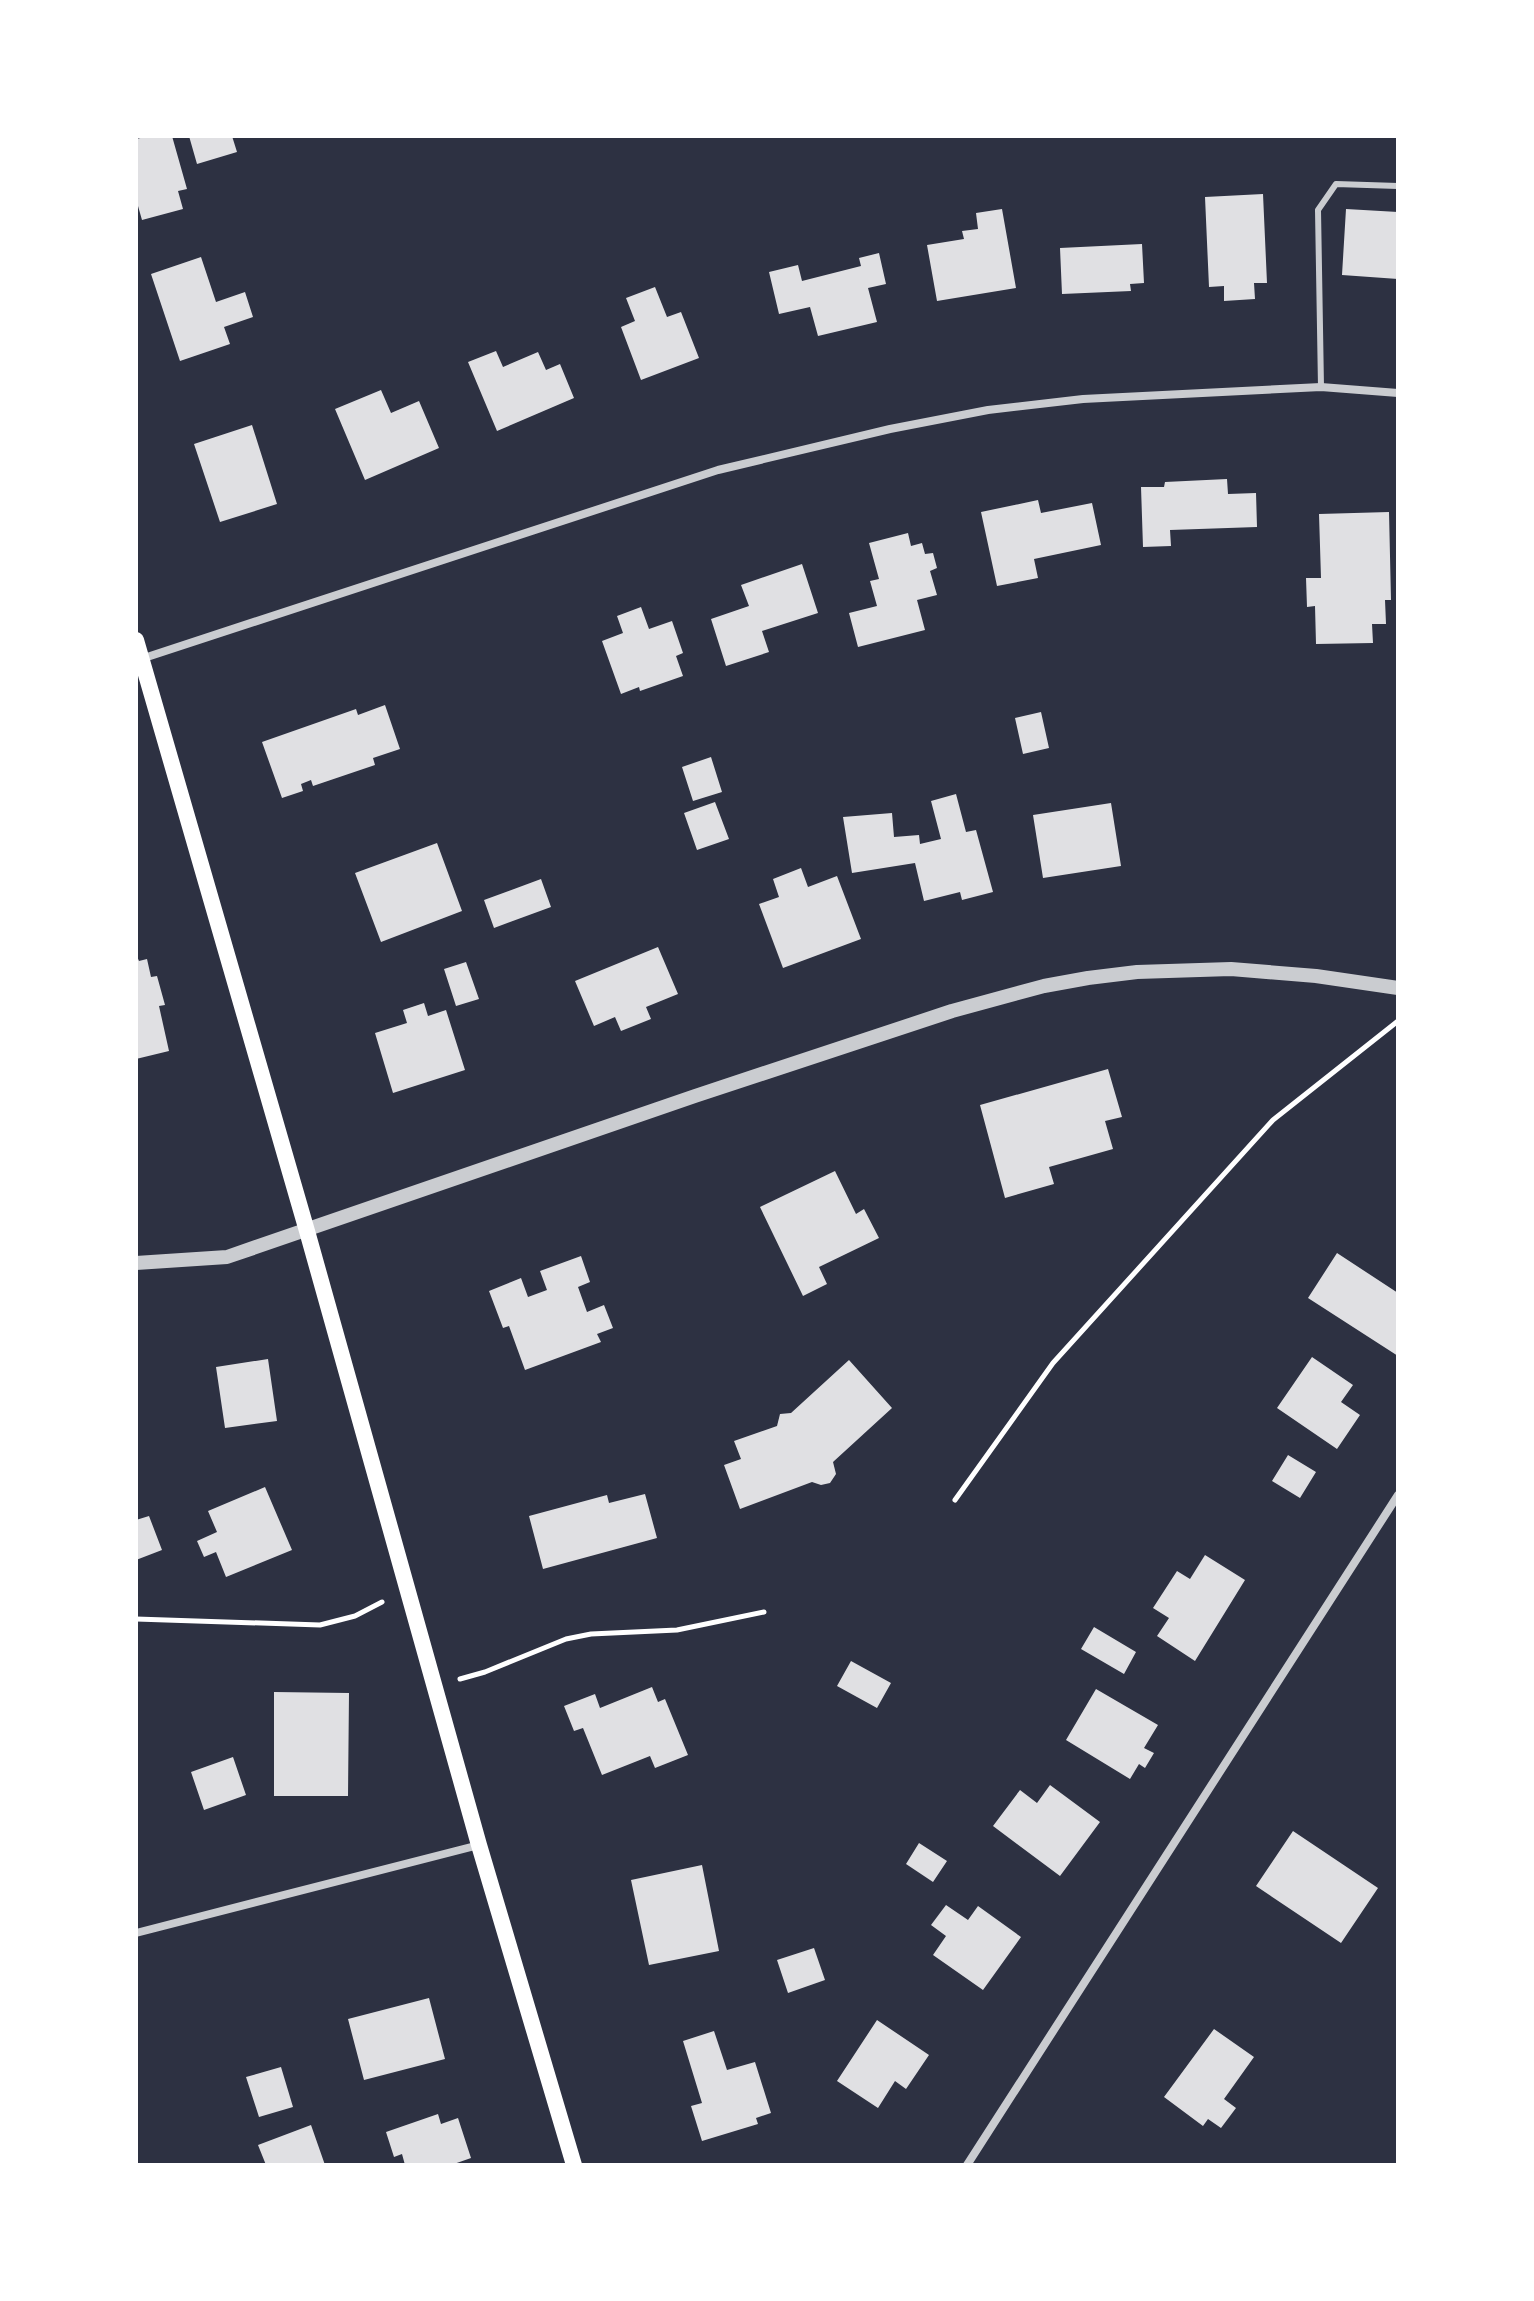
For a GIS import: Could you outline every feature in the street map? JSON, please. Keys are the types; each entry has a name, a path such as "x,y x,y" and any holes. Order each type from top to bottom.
{"main road":[{"path":"136,640 138,659 307,1231 479,1845 574,2165"}],"street":[{"path":"138,659 649,491 803,448 988,410 1083,399 1321,387 1398,393"},
{"path":"136,1263 227,1257 653,1109 952,1011 1044,986 1125,973 1216,969 1316,976 1398,988"},
{"path":"967,2165 1398,1495"},
{"path":"136,1933 479,1845"}],"lane":[{"path":"1321,387 1318,210 1336,184 1398,186"}],"path":[{"path":"955,1500 1053,1363 1273,1120 1398,1021"},
{"path":"136,1619 320,1625 355,1616 408,1591"},
{"path":"436,1686 485,1672 566,1639 591,1634 677,1630 764,1612"}],"building":[{"path":"172,136 187,189 178,191 183,209 142,220 136,199 136,139"},
{"path":"189,136 232,136 237,152 197,164"},
{"path":"1263,194 1267,283 1254,283 1255,299 1224,301 1224,286 1209,287 1205,197"},
{"path":"1002,209 1016,288 937,301 927,245 964,239 962,231 978,229 976,213"},
{"path":"1346,209 1398,212 1398,279 1342,275"},
{"path":"1142,244 1144,283 1130,284 1131,291 1062,294 1060,248"},
{"path":"879,253 886,284 868,288 877,322 818,336 810,307 779,314 769,272 798,265 802,281 861,266 859,258"},
{"path":"201,257 216,302 245,292 253,317 224,327 230,344 180,361 151,274"},
{"path":"655,287 667,317 681,312 699,358 641,380 621,327 635,321 626,298"},
{"path":"496,351 503,367 538,352 546,370 560,364 574,398 497,431 468,362"},
{"path":"381,390 391,413 419,401 439,448 365,480 335,409"},
{"path":"252,425 277,504 220,522 194,444"},
{"path":"1227,479 1228,494 1256,493 1257,527 1170,530 1171,546 1143,547 1141,487 1164,487 1165,482"},
{"path":"1038,500 1041,513 1092,503 1101,545 1034,559 1038,578 997,586 981,512"},
{"path":"1389,512 1391,600 1385,600 1386,624 1372,624 1373,643 1316,644 1315,606 1307,607 1306,578 1321,578 1319,514"},
{"path":"908,533 911,546 922,543 925,554 933,553 937,568 930,571 937,595 917,600 925,630 858,647 849,613 877,606 870,581 879,579 869,543"},
{"path":"802,564 818,613 762,631 769,652 726,666 711,619 749,606 741,585"},
{"path":"641,607 649,629 672,621 683,653 676,656 683,676 640,691 639,687 621,694 602,641 623,633 617,616"},
{"path":"385,705 400,749 373,758 375,765 313,786 311,780 301,784 303,791 282,798 262,742 356,709 358,715"},
{"path":"1041,712 1049,748 1023,754 1015,718"},
{"path":"711,757 722,792 693,801 682,767"},
{"path":"956,794 966,832 976,830 993,892 962,900 960,892 924,901 915,863 852,873 843,817 892,813 894,837 919,835 920,844 941,839 931,801"},
{"path":"715,802 729,839 697,850 684,813"},
{"path":"1111,803 1121,866 1043,878 1033,815"},
{"path":"437,843 462,911 381,942 355,873"},
{"path":"801,868 808,887 837,876 861,939 783,968 759,904 779,897 773,879"},
{"path":"541,879 551,907 494,928 484,900"},
{"path":"658,947 678,994 646,1007 651,1019 621,1031 615,1017 594,1026 575,981"},
{"path":"136,954 139,961 147,959 151,977 157,976 165,1005 159,1006 169,1051 136,1059"},
{"path":"466,962 479,999 456,1006 444,969"},
{"path":"424,1003 428,1016 446,1010 465,1070 393,1093 375,1033 407,1023 403,1010"},
{"path":"1108,1069 1122,1117 1105,1121 1113,1149 1049,1167 1054,1184 1005,1198 980,1105"},
{"path":"835,1171 856,1214 864,1209 879,1238 819,1267 827,1284 803,1296 760,1207"},
{"path":"1337,1253 1398,1293 1398,1356 1308,1298"},
{"path":"581,1256 590,1282 578,1287 587,1312 604,1305 613,1328 597,1334 601,1342 525,1370 509,1326 503,1328 489,1291 521,1278 528,1297 547,1290 540,1271"},
{"path":"1312,1357 1353,1385 1341,1402 1360,1415 1337,1449 1277,1408"},
{"path":"268,1359 277,1421 225,1428 216,1367"},
{"path":"849,1360 892,1408 833,1462 836,1474 830,1483 821,1485 812,1482 740,1509 724,1465 741,1459 734,1441 777,1426 780,1414 791,1413"},
{"path":"1288,1455 1316,1472 1300,1498 1272,1481"},
{"path":"265,1487 292,1550 226,1577 216,1552 204,1557 197,1541 217,1532 208,1511"},
{"path":"645,1494 657,1538 543,1569 529,1516 607,1495 609,1503"},
{"path":"149,1516 162,1550 136,1560 136,1520"},
{"path":"1205,1555 1245,1580 1195,1661 1157,1636 1169,1618 1153,1608 1177,1571 1190,1579"},
{"path":"1094,1627 1136,1652 1124,1674 1081,1649"},
{"path":"851,1661 891,1683 877,1708 837,1686"},
{"path":"652,1687 658,1702 665,1699 688,1755 655,1768 650,1756 602,1775 583,1728 574,1731 564,1706 595,1694 600,1708"},
{"path":"1096,1689 1158,1725 1144,1748 1154,1753 1145,1768 1139,1764 1130,1779 1066,1740"},
{"path":"274,1692 349,1693 348,1796 274,1796"},
{"path":"233,1757 246,1795 204,1810 191,1772"},
{"path":"1050,1785 1100,1822 1060,1876 993,1826 1020,1790 1037,1803"},
{"path":"1293,1831 1378,1888 1341,1943 1256,1886"},
{"path":"919,1843 947,1861 933,1882 906,1864"},
{"path":"702,1865 719,1951 649,1965 631,1880"},
{"path":"946,1905 968,1920 978,1906 1021,1937 983,1990 933,1955 946,1936 931,1925"},
{"path":"814,1948 825,1980 788,1993 777,1960"},
{"path":"429,1998 445,2059 364,2080 348,2019"},
{"path":"877,2020 929,2055 906,2089 895,2081 878,2108 837,2081"},
{"path":"1214,2029 1254,2057 1224,2099 1236,2108 1221,2128 1208,2119 1203,2126 1164,2097"},
{"path":"714,2031 727,2070 755,2062 771,2113 756,2118 758,2124 702,2141 691,2106 702,2103 683,2041"},
{"path":"281,2067 293,2107 259,2117 246,2077"},
{"path":"438,2114 441,2124 458,2118 471,2158 451,2165 405,2165 402,2154 394,2157 386,2132"},
{"path":"311,2125 325,2165 266,2165 258,2145"}]}
